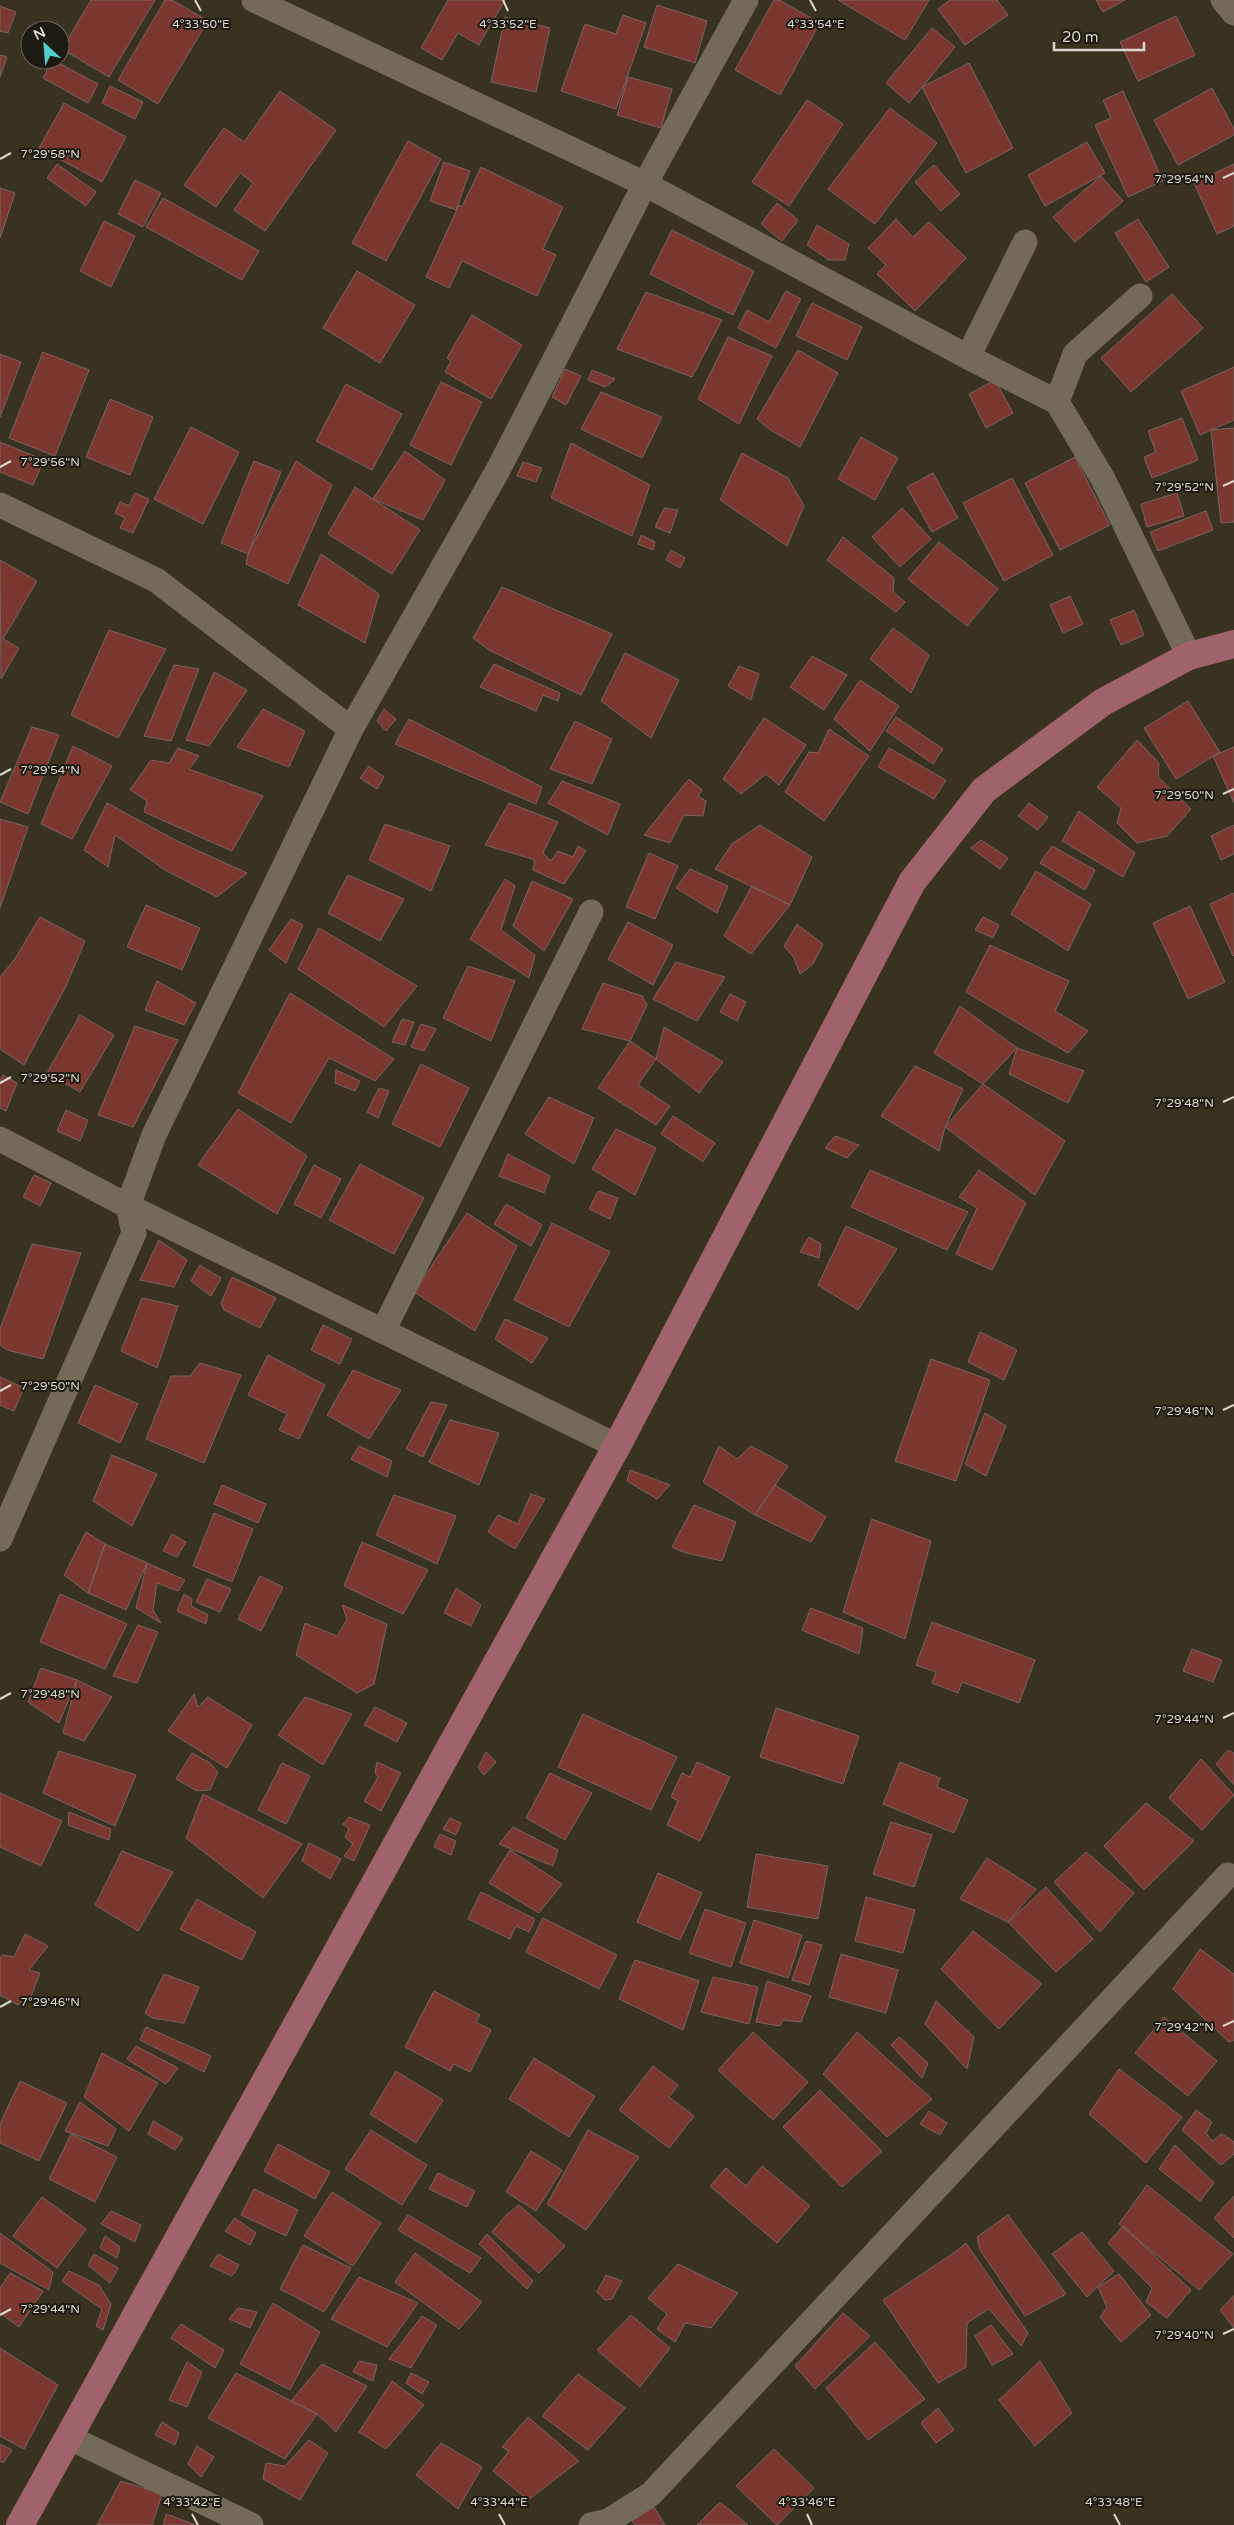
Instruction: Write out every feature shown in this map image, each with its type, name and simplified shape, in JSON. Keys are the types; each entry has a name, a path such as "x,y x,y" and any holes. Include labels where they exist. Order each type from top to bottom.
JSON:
{"main road":[{"path":"20,2525 617,1446 912,882 984,790 1103,702 1189,656 1234,644"}],"street":[{"path":"254,0 645,184 968,357 1057,402 1103,479 1189,656"},
{"path":"0,1539 134,1233 128,1206 154,1135 351,729 498,470 645,184 746,0"},
{"path":"1223,0 1234,13"},
{"path":"968,357 1025,242"},
{"path":"1057,402 1075,354 1140,296"},
{"path":"0,505 156,580 351,729"},
{"path":"382,1331 592,912"},
{"path":"0,1139 128,1206 617,1446"},
{"path":"591,2525 608,2521 651,2494 1228,1875"},
{"path":"68,2436 251,2525"}],"building":[{"path":"91,0 155,0 109,77 70,54 70,35"},
{"path":"165,0 172,0 208,21 158,104 118,80"},
{"path":"448,0 505,0 479,45 458,33 442,60 421,48"},
{"path":"774,0 779,0 820,23 780,95 735,70"},
{"path":"838,0 929,0 905,40"},
{"path":"950,0 997,0 1008,15 965,45 938,9"},
{"path":"1096,0 1125,0 1103,12"},
{"path":"657,5 707,21 695,63 644,47"},
{"path":"0,6 16,12 8,33 0,31"},
{"path":"623,15 646,23 616,109 561,91 585,24 616,34"},
{"path":"1176,16 1195,55 1138,81 1120,42"},
{"path":"505,17 550,28 536,92 491,82"},
{"path":"932,28 955,47 909,103 886,83"},
{"path":"0,55 7,57 0,77"},
{"path":"969,63 1013,148 966,173 922,87"},
{"path":"70,69 98,84 88,103 43,78 47,70"},
{"path":"628,77 672,89 661,128 617,115"},
{"path":"110,86 143,102 135,119 102,103"},
{"path":"1212,88 1234,129 1234,135 1178,165 1154,120"},
{"path":"280,91 336,130 265,231 234,210 253,183 240,173 216,207 184,185 224,128 244,142"},
{"path":"1123,91 1163,181 1128,197 1095,125 1111,118 1103,100"},
{"path":"807,100 843,124 789,206 752,182"},
{"path":"64,103 126,137 102,182 39,148"},
{"path":"890,108 937,143 875,224 828,189"},
{"path":"408,141 441,159 386,261 352,243"},
{"path":"1087,142 1105,173 1045,206 1028,175"},
{"path":"444,162 470,171 456,210 430,201"},
{"path":"57,164 96,192 86,206 47,178"},
{"path":"1234,164 1234,226 1217,234 1194,183"},
{"path":"934,165 960,194 941,211 915,182"},
{"path":"481,167 563,207 543,249 556,255 537,296 462,261 449,288 426,277 459,205 462,207"},
{"path":"1101,176 1123,201 1075,242 1053,217"},
{"path":"135,180 161,193 143,227 118,214"},
{"path":"0,188 15,193 0,238"},
{"path":"163,198 259,251 242,280 146,227"},
{"path":"777,203 798,220 782,241 761,224"},
{"path":"896,219 913,237 929,222 966,258 915,311 877,274 886,265 868,248"},
{"path":"1138,219 1169,267 1146,282 1115,233"},
{"path":"104,221 135,236 111,287 80,271"},
{"path":"817,225 849,244 845,260 829,260 807,245"},
{"path":"672,230 754,271 733,315 650,274"},
{"path":"357,271 415,305 380,363 323,328"},
{"path":"786,291 801,299 776,348 738,328 747,310 769,322"},
{"path":"646,292 722,320 692,377 617,349"},
{"path":"1172,294 1203,328 1131,392 1101,358"},
{"path":"812,303 862,327 847,360 796,336"},
{"path":"472,315 522,345 491,399 445,372 451,361 447,358"},
{"path":"728,337 772,356 739,424 698,399"},
{"path":"798,350 838,373 800,447 769,429 757,419"},
{"path":"43,352 89,370 55,456 9,438"},
{"path":"0,354 21,362 0,417"},
{"path":"1234,367 1234,420 1200,435 1181,391"},
{"path":"565,369 581,376 566,405 552,397"},
{"path":"592,370 615,379 605,387 588,380"},
{"path":"995,380 1013,413 986,428 969,394"},
{"path":"441,382 482,402 451,465 410,445"},
{"path":"346,384 402,414 372,470 316,441"},
{"path":"601,392 662,417 642,458 581,429"},
{"path":"110,399 153,417 130,475 86,457"},
{"path":"1182,418 1198,460 1152,478 1144,457 1156,452 1148,431"},
{"path":"191,427 239,452 203,524 154,499"},
{"path":"1234,428 1234,522 1221,523 1211,430"},
{"path":"861,437 898,458 875,500 838,479"},
{"path":"0,442 44,460 33,485 0,472"},
{"path":"571,443 650,485 632,536 551,498"},
{"path":"405,451 445,480 423,520 373,499"},
{"path":"742,453 788,478 804,506 787,546 720,500"},
{"path":"1075,457 1110,525 1060,550 1025,483"},
{"path":"254,461 281,472 248,554 221,543"},
{"path":"296,461 332,485 288,584 246,564 248,554"},
{"path":"523,462 542,468 536,482 517,476"},
{"path":"933,473 958,518 932,532 907,487"},
{"path":"1012,478 1053,555 1004,581 963,503"},
{"path":"355,487 420,530 392,574 328,534"},
{"path":"135,493 149,499 133,533 120,528 125,518 115,513 120,502 129,506"},
{"path":"1177,493 1184,516 1147,527 1141,504"},
{"path":"664,508 678,510 670,533 655,527"},
{"path":"902,508 931,539 900,567 872,537"},
{"path":"1206,511 1213,530 1158,551 1150,532"},
{"path":"641,535 655,542 653,550 638,544"},
{"path":"843,537 894,578 893,592 905,602 896,612 827,560"},
{"path":"939,542 998,589 967,626 908,579"},
{"path":"671,550 685,558 680,568 666,560"},
{"path":"321,554 379,594 365,643 298,605"},
{"path":"0,560 37,581 3,639 19,648 1,679"},
{"path":"502,587 612,634 581,695 489,650 473,638"},
{"path":"1070,596 1083,624 1063,633 1050,605"},
{"path":"1134,610 1144,635 1121,645 1110,620"},
{"path":"893,628 929,655 911,693 870,659"},
{"path":"109,630 166,649 118,738 71,715"},
{"path":"625,653 679,680 651,738 601,701"},
{"path":"812,656 847,675 824,710 790,687"},
{"path":"494,664 560,693 558,701 543,695 536,711 480,687"},
{"path":"174,665 199,669 171,741 144,736"},
{"path":"739,666 759,674 751,700 728,686"},
{"path":"214,672 247,690 209,746 186,740"},
{"path":"860,680 899,706 870,751 834,719"},
{"path":"1188,701 1220,752 1176,779 1144,728"},
{"path":"263,709 305,731 289,767 237,747"},
{"path":"384,709 396,719 386,731 377,721"},
{"path":"896,717 943,749 933,764 886,731"},
{"path":"764,718 806,745 779,785 766,774 741,794 723,779"},
{"path":"409,719 542,787 536,804 395,744"},
{"path":"575,721 612,739 592,784 550,769"},
{"path":"32,727 59,735 28,814 0,802"},
{"path":"829,729 869,756 824,821 785,792 809,752 818,753"},
{"path":"1137,740 1159,763 1158,777 1191,809 1167,836 1137,843 1117,823 1121,808 1097,787"},
{"path":"73,746 112,766 72,839 41,824"},
{"path":"1234,747 1234,803 1213,756"},
{"path":"178,748 199,756 189,769 263,796 232,851 144,812 147,801 130,790 151,760 169,763"},
{"path":"889,748 946,780 934,799 878,767"},
{"path":"369,766 384,777 377,789 360,778"},
{"path":"689,779 702,790 698,796 706,801 703,816 684,815 670,843 644,835"},
{"path":"562,781 620,804 608,835 548,803"},
{"path":"107,803 177,841 247,873 217,897 165,870 115,835 108,867 84,850"},
{"path":"509,803 558,822 543,853 551,861 558,851 573,857 578,846 586,851 564,884 533,870 535,860 485,845"},
{"path":"1029,803 1048,817 1038,830 1018,816"},
{"path":"1079,811 1135,853 1123,877 1062,841"},
{"path":"0,819 28,827 0,908"},
{"path":"385,824 450,846 431,891 369,860"},
{"path":"760,825 812,857 790,905 715,869 732,844"},
{"path":"1234,825 1234,854 1221,860 1211,836"},
{"path":"981,840 1008,858 1000,869 971,848"},
{"path":"1052,846 1095,870 1085,890 1040,863"},
{"path":"649,853 678,866 655,919 626,907"},
{"path":"690,869 728,886 717,913 676,888"},
{"path":"1036,871 1091,904 1068,951 1011,914"},
{"path":"348,875 404,899 380,941 328,913"},
{"path":"505,879 515,886 501,930 535,955 529,978 470,939"},
{"path":"532,881 573,899 544,951 513,926"},
{"path":"752,886 790,905 751,954 724,936"},
{"path":"1234,893 1234,955 1233,956 1210,904"},
{"path":"146,905 200,928 182,970 127,947"},
{"path":"1190,906 1225,982 1188,999 1153,923"},
{"path":"40,917 85,941 66,986 24,1065 0,1049 0,977 14,960"},
{"path":"983,917 999,925 993,938 975,930"},
{"path":"291,919 303,925 286,963 269,950"},
{"path":"628,922 673,945 653,985 608,959"},
{"path":"797,924 823,944 813,964 800,974 794,958 784,946"},
{"path":"319,928 417,986 384,1027 298,969"},
{"path":"990,945 1069,981 1055,1011 1088,1031 1068,1053 966,992"},
{"path":"676,962 725,977 697,1021 653,999"},
{"path":"468,966 515,981 491,1041 443,1018"},
{"path":"157,981 196,1003 184,1025 145,1010"},
{"path":"603,983 642,996 647,1005 630,1041 582,1029"},
{"path":"290,993 394,1059 375,1081 329,1058 291,1123 238,1093"},
{"path":"730,994 746,1002 737,1021 720,1012"},
{"path":"960,1006 1017,1048 983,1084 934,1053"},
{"path":"80,1015 114,1035 80,1092 47,1073"},
{"path":"402,1019 414,1022 405,1045 392,1042"},
{"path":"421,1024 436,1029 424,1051 411,1047"},
{"path":"135,1026 178,1040 133,1127 98,1115"},
{"path":"664,1027 723,1062 699,1093 656,1059"},
{"path":"630,1041 656,1059 638,1085 670,1106 656,1125 598,1088"},
{"path":"1017,1048 1084,1071 1068,1103 1009,1074"},
{"path":"421,1064 469,1088 440,1147 392,1124"},
{"path":"915,1066 963,1089 945,1127 939,1151 881,1116"},
{"path":"336,1070 360,1081 355,1091 335,1083"},
{"path":"3,1075 17,1083 6,1111 0,1108 0,1080"},
{"path":"983,1084 1065,1141 1035,1195 945,1127"},
{"path":"379,1088 389,1091 378,1118 367,1112"},
{"path":"549,1097 594,1118 574,1164 525,1134"},
{"path":"238,1109 307,1156 277,1214 198,1165"},
{"path":"66,1110 88,1120 80,1141 57,1131"},
{"path":"673,1116 715,1143 703,1162 661,1134"},
{"path":"616,1129 656,1148 635,1195 592,1169"},
{"path":"835,1136 859,1145 847,1158 825,1148"},
{"path":"508,1154 550,1176 544,1193 499,1176"},
{"path":"360,1164 424,1198 394,1254 329,1220"},
{"path":"314,1165 341,1179 321,1218 294,1204"},
{"path":"870,1170 968,1212 947,1250 851,1207"},
{"path":"979,1170 1026,1203 992,1270 956,1254 977,1208 959,1197"},
{"path":"34,1175 51,1183 40,1206 23,1197"},
{"path":"598,1191 618,1198 610,1219 589,1209"},
{"path":"506,1204 542,1225 531,1246 494,1224"},
{"path":"467,1213 517,1246 475,1331 414,1292"},
{"path":"552,1223 610,1252 569,1327 514,1300"},
{"path":"846,1226 897,1249 858,1310 818,1285"},
{"path":"809,1237 821,1244 819,1258 800,1252"},
{"path":"159,1240 187,1260 174,1287 140,1280"},
{"path":"32,1244 81,1253 43,1359 7,1350 0,1345 0,1329"},
{"path":"200,1265 221,1278 211,1296 191,1281"},
{"path":"232,1277 276,1298 260,1328 224,1310 221,1303"},
{"path":"142,1298 178,1306 157,1368 121,1351"},
{"path":"505,1319 548,1338 532,1363 495,1339"},
{"path":"323,1325 352,1339 340,1364 311,1350"},
{"path":"980,1332 1017,1350 1004,1380 968,1362"},
{"path":"268,1355 325,1385 299,1439 279,1430 287,1414 248,1395"},
{"path":"931,1359 990,1380 956,1481 895,1461"},
{"path":"200,1363 241,1375 204,1463 146,1439 171,1376 190,1376"},
{"path":"353,1370 401,1390 369,1439 327,1415"},
{"path":"0,1377 24,1388 14,1411 0,1405"},
{"path":"95,1385 138,1404 120,1443 78,1423"},
{"path":"431,1402 447,1405 423,1457 406,1449"},
{"path":"985,1413 1006,1426 986,1476 965,1464"},
{"path":"450,1420 499,1433 479,1485 429,1462"},
{"path":"359,1446 392,1461 387,1477 351,1459"},
{"path":"719,1446 737,1459 751,1446 788,1466 755,1515 703,1482"},
{"path":"112,1455 157,1474 132,1526 93,1501"},
{"path":"630,1470 670,1485 657,1499 627,1481"},
{"path":"222,1485 266,1504 258,1523 214,1504"},
{"path":"775,1485 826,1517 811,1542 755,1515"},
{"path":"531,1494 545,1499 515,1549 488,1532 498,1515 518,1524"},
{"path":"394,1495 456,1516 437,1564 376,1535"},
{"path":"694,1505 736,1522 722,1561 686,1553 672,1547"},
{"path":"214,1513 253,1529 232,1582 193,1566"},
{"path":"872,1519 931,1541 905,1639 843,1612"},
{"path":"86,1532 105,1544 88,1593 64,1575"},
{"path":"172,1534 186,1542 177,1557 163,1551"},
{"path":"362,1542 428,1570 403,1614 344,1586"},
{"path":"105,1544 147,1563 126,1610 88,1593"},
{"path":"147,1563 185,1580 178,1591 157,1583 153,1610 161,1623 136,1608"},
{"path":"260,1576 283,1587 261,1631 238,1619"},
{"path":"207,1579 231,1589 220,1612 196,1602"},
{"path":"456,1588 481,1605 471,1626 444,1613"},
{"path":"60,1594 127,1624 105,1669 40,1642"},
{"path":"184,1594 192,1599 191,1606 208,1615 206,1624 177,1611"},
{"path":"342,1605 387,1624 374,1684 357,1693 296,1655 305,1623 337,1636 347,1619"},
{"path":"811,1608 863,1628 859,1654 802,1630"},
{"path":"932,1622 1035,1660 1019,1703 962,1682 958,1693 932,1683 936,1672 916,1665"},
{"path":"138,1625 158,1632 137,1683 113,1676"},
{"path":"1192,1649 1222,1660 1213,1682 1183,1671"},
{"path":"41,1668 77,1680 59,1723 28,1702"},
{"path":"77,1680 112,1697 84,1741 63,1733"},
{"path":"194,1694 198,1707 208,1697 252,1725 227,1768 168,1731"},
{"path":"305,1697 352,1714 323,1765 278,1735"},
{"path":"375,1707 407,1723 397,1742 364,1725"},
{"path":"776,1708 859,1736 843,1784 760,1757"},
{"path":"583,1714 677,1757 651,1810 558,1767"},
{"path":"1228,1750 1234,1753 1234,1785 1216,1764"},
{"path":"59,1751 136,1775 115,1826 43,1793"},
{"path":"486,1752 496,1762 484,1775 478,1768"},
{"path":"192,1753 210,1763 218,1772 210,1790 197,1791 176,1779"},
{"path":"1201,1759 1234,1795 1202,1830 1169,1798"},
{"path":"377,1762 401,1773 381,1811 364,1801 378,1777 375,1773"},
{"path":"697,1762 730,1777 700,1841 667,1825 678,1801 671,1797 682,1773 690,1777"},
{"path":"900,1762 940,1778 937,1787 968,1800 954,1833 883,1804"},
{"path":"282,1763 310,1776 286,1824 258,1810"},
{"path":"550,1773 592,1793 565,1840 526,1818"},
{"path":"0,1793 62,1821 41,1866 0,1847"},
{"path":"203,1794 302,1844 263,1898 186,1838"},
{"path":"1146,1803 1194,1841 1144,1890 1104,1846"},
{"path":"69,1812 111,1829 109,1840 68,1825"},
{"path":"349,1817 370,1825 354,1861 344,1856 353,1844 345,1837 349,1829 343,1824"},
{"path":"450,1818 461,1823 456,1835 443,1829"},
{"path":"891,1822 932,1835 914,1887 873,1874"},
{"path":"513,1827 558,1850 553,1866 499,1844"},
{"path":"440,1834 456,1841 451,1855 434,1847"},
{"path":"309,1843 341,1859 330,1879 302,1861"},
{"path":"510,1850 562,1884 539,1913 489,1883"},
{"path":"122,1851 173,1872 138,1931 95,1905"},
{"path":"1086,1852 1134,1893 1100,1932 1054,1882"},
{"path":"756,1854 828,1866 818,1919 747,1907"},
{"path":"987,1858 1036,1889 1008,1922 960,1899"},
{"path":"658,1873 702,1893 680,1940 637,1922"},
{"path":"1046,1887 1093,1939 1056,1972 1008,1922"},
{"path":"481,1892 535,1919 529,1932 516,1926 510,1939 468,1919"},
{"path":"866,1897 915,1910 903,1953 855,1941"},
{"path":"197,1899 256,1932 242,1960 180,1929"},
{"path":"705,1909 746,1923 731,1967 689,1953"},
{"path":"543,1918 617,1955 599,1989 526,1952"},
{"path":"754,1920 802,1935 788,1978 740,1963"},
{"path":"973,1931 1042,1984 999,2029 941,1969"},
{"path":"25,1934 48,1946 29,1970 40,1973 30,1999 22,2001 18,2005 0,1995 0,1958 2,1955 14,1957"},
{"path":"806,1941 822,1945 809,1985 792,1980"},
{"path":"1200,1949 1234,1974 1234,2040 1229,2042 1173,1989"},
{"path":"841,1954 898,1970 886,2013 829,1997"},
{"path":"635,1960 699,1981 683,2030 619,1999"},
{"path":"164,1974 199,1987 184,2023 152,2018 145,2013"},
{"path":"713,1977 758,1987 749,2024 701,2012"},
{"path":"767,1981 811,1996 801,2022 783,2020 780,2026 756,2022"},
{"path":"434,1991 480,2015 476,2022 491,2030 470,2072 454,2064 450,2071 405,2047"},
{"path":"936,2001 974,2037 967,2069 925,2024"},
{"path":"1164,2017 1217,2061 1188,2096 1135,2053"},
{"path":"146,2027 211,2056 204,2072 140,2040"},
{"path":"753,2032 808,2082 773,2120 718,2070"},
{"path":"857,2032 932,2099 887,2137 823,2074"},
{"path":"899,2037 928,2063 922,2078 891,2045"},
{"path":"136,2046 178,2068 166,2084 127,2059"},
{"path":"102,2053 158,2083 129,2131 84,2097"},
{"path":"534,2058 595,2096 569,2137 509,2099"},
{"path":"653,2066 678,2085 669,2097 694,2116 669,2148 619,2110"},
{"path":"1119,2069 1182,2117 1146,2163 1089,2114"},
{"path":"396,2071 443,2100 416,2143 370,2114"},
{"path":"20,2081 67,2103 39,2161 0,2143 0,2124"},
{"path":"820,2090 882,2151 842,2187 783,2127"},
{"path":"80,2102 116,2129 108,2146 65,2131"},
{"path":"1196,2110 1212,2122 1206,2133 1212,2141 1222,2134 1234,2142 1234,2154 1221,2165 1182,2130"},
{"path":"929,2111 947,2123 940,2135 920,2124"},
{"path":"153,2121 183,2138 175,2150 148,2134"},
{"path":"371,2130 427,2165 402,2205 345,2169"},
{"path":"588,2130 639,2157 586,2230 547,2204"},
{"path":"71,2134 117,2157 95,2202 49,2179"},
{"path":"278,2144 330,2172 315,2199 264,2171"},
{"path":"1175,2145 1214,2183 1200,2201 1159,2169"},
{"path":"531,2151 562,2170 536,2211 506,2192"},
{"path":"762,2166 810,2206 777,2243 710,2186 726,2168 746,2186"},
{"path":"438,2173 475,2191 467,2207 429,2189"},
{"path":"1147,2185 1233,2254 1199,2290 1119,2224"},
{"path":"254,2189 298,2210 286,2236 241,2215"},
{"path":"332,2192 381,2223 353,2266 304,2236"},
{"path":"1234,2196 1234,2238 1214,2218"},
{"path":"42,2197 86,2229 57,2268 13,2236"},
{"path":"519,2205 565,2246 539,2273 492,2232 507,2214"},
{"path":"111,2211 141,2225 135,2242 101,2224"},
{"path":"408,2215 481,2258 470,2273 398,2230"},
{"path":"1008,2215 1066,2294 1025,2316 980,2250 977,2237"},
{"path":"235,2218 256,2233 250,2245 225,2231"},
{"path":"1123,2226 1191,2290 1167,2318 1146,2302 1152,2288 1108,2243"},
{"path":"1082,2232 1114,2271 1087,2297 1052,2254"},
{"path":"0,2233 53,2272 49,2290 0,2263"},
{"path":"487,2234 533,2281 527,2289 479,2244"},
{"path":"105,2236 120,2247 117,2258 100,2248"},
{"path":"966,2243 1028,2333 1021,2346 989,2309 967,2323 966,2367 938,2383 883,2300"},
{"path":"303,2245 351,2268 324,2312 280,2289"},
{"path":"415,2253 482,2302 459,2329 395,2282"},
{"path":"94,2254 118,2268 110,2283 88,2265"},
{"path":"218,2254 239,2265 232,2276 210,2266"},
{"path":"678,2264 738,2293 711,2328 685,2323 675,2342 657,2329 667,2314 648,2298"},
{"path":"69,2271 99,2285 111,2304 103,2330 96,2326 102,2309 62,2281"},
{"path":"10,2273 43,2291 19,2327 0,2313 0,2288"},
{"path":"1119,2274 1151,2315 1121,2342 1100,2317 1107,2307 1098,2287"},
{"path":"606,2275 622,2281 612,2299 605,2300 597,2292"},
{"path":"359,2277 418,2303 387,2347 331,2319"},
{"path":"1234,2295 1234,2328 1220,2310"},
{"path":"273,2303 320,2332 290,2390 240,2364"},
{"path":"238,2308 257,2312 250,2328 229,2319"},
{"path":"843,2313 870,2336 815,2389 795,2366"},
{"path":"631,2315 670,2348 640,2387 597,2350"},
{"path":"422,2316 437,2325 411,2368 389,2359"},
{"path":"181,2324 224,2350 215,2368 171,2338"},
{"path":"991,2325 1013,2354 992,2365 975,2336"},
{"path":"875,2342 925,2399 868,2440 826,2388"},
{"path":"0,2348 58,2385 24,2449 0,2436"},
{"path":"359,2361 377,2365 373,2381 353,2372"},
{"path":"1040,2361 1072,2413 1035,2446 999,2400"},
{"path":"187,2362 202,2372 187,2407 169,2400"},
{"path":"322,2364 367,2386 336,2432 317,2414 291,2401"},
{"path":"236,2373 317,2414 285,2459 208,2418"},
{"path":"411,2373 429,2382 422,2394 406,2383"},
{"path":"578,2374 625,2408 588,2450 542,2416"},
{"path":"392,2381 424,2405 386,2449 359,2432"},
{"path":"938,2408 954,2430 936,2443 921,2423"},
{"path":"528,2417 579,2461 528,2500 493,2471 509,2451 502,2447"},
{"path":"162,2422 179,2433 175,2445 155,2435"},
{"path":"309,2440 328,2453 300,2500 263,2479 266,2463 285,2466"},
{"path":"441,2443 482,2467 458,2509 416,2475"},
{"path":"0,2444 12,2450 3,2463 0,2461"},
{"path":"197,2446 214,2457 201,2477 188,2464"},
{"path":"774,2449 814,2488 777,2525 736,2486"},
{"path":"121,2481 162,2494 152,2525 97,2525"},
{"path":"720,2502 748,2525 697,2525"},
{"path":"654,2507 665,2525 635,2525 632,2521"},
{"path":"166,2514 196,2525 163,2525"}]}
